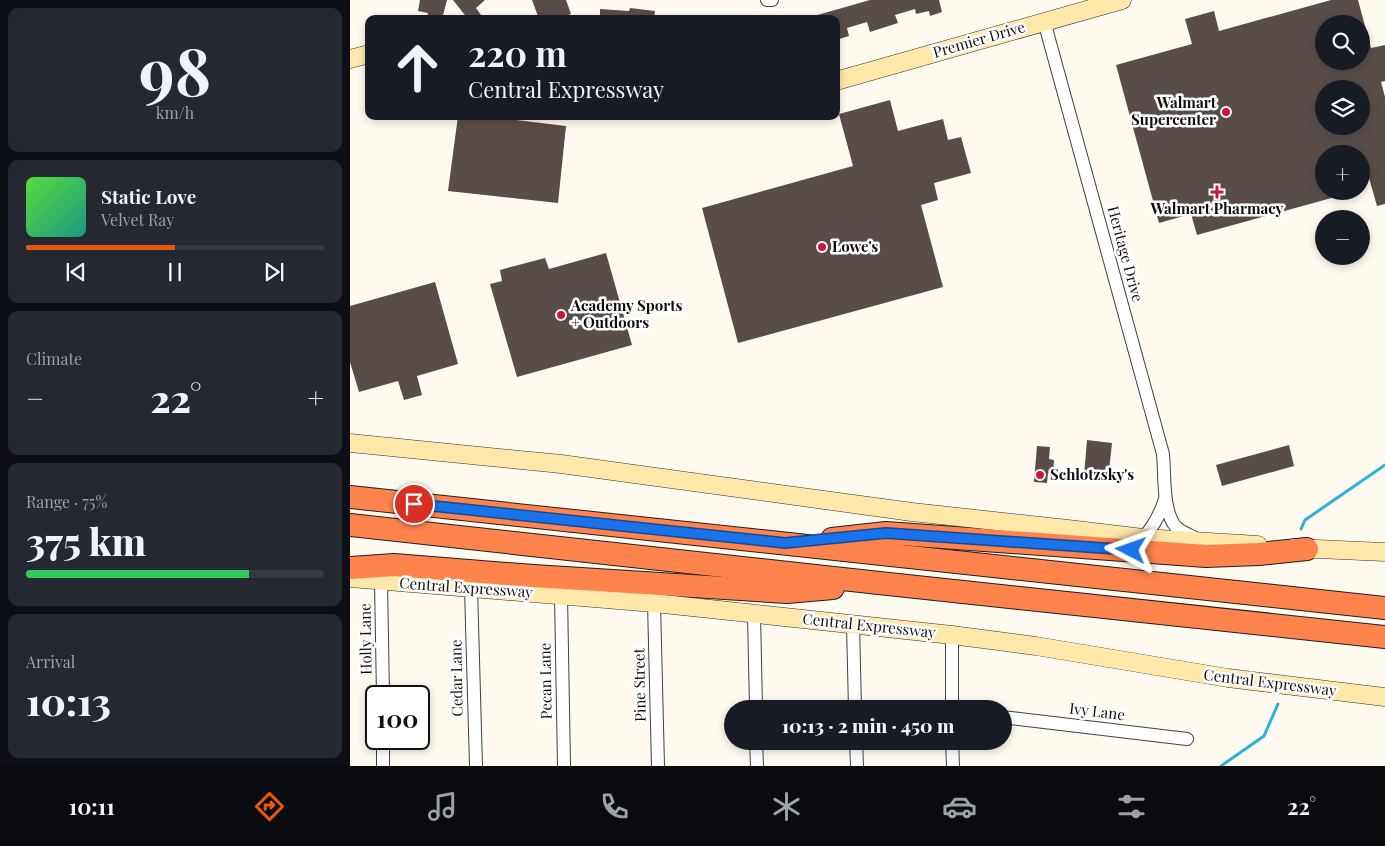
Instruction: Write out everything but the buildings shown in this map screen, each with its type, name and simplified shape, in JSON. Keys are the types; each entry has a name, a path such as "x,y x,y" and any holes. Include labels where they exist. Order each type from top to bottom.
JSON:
{"highway":[{"path":"350,497 1385,608"},
{"path":"350,525 879,584 1385,636"},
{"path":"785,543 886,533 1206,556 1259,554 1307,549"},
{"path":"350,568 394,565 532,576 787,592 879,584"}],"main road":[{"name":"Premier Drive","path":"840,81 1122,0"},
{"path":"350,59 365,55"},
{"path":"350,443 561,464 912,512 1143,538 1307,549 1385,552"},
{"name":"Central Expressway","path":"350,578 654,603 952,635 1036,646 1228,678 1385,697"}],"street":[{"path":"767,0 772,0"},
{"name":"Heritage Drive","path":"1044,21 1163,454 1169,511 1177,528 1202,541"},
{"name":"Heritage Drive","path":"1143,538 1159,517 1166,496"},
{"name":"Holly Lane","path":"381,581 383,685"},
{"name":"Cedar Lane","path":"471,588 476,766"},
{"name":"Pecan Lane","path":"561,595 564,766"},
{"name":"Pine Street","path":"654,603 658,766"},
{"path":"754,614 756,700"},
{"path":"853,625 855,700"},
{"path":"952,635 952,700"},
{"name":"Ivy Lane","path":"1012,717 1187,739"},
{"path":"383,750 384,766"},
{"path":"756,750 757,766"},
{"path":"856,750 857,766"},
{"path":"952,750 953,766"}],"waterway":[{"path":"1301,529 1305,520 1385,465"},
{"path":"1221,766 1264,736 1278,704"}],"place":[{"name":"Walmart Supercenter","path":"1226,112"},
{"name":"Walmart Pharmacy","path":"1217,192"},
{"name":"Lowe's","path":"822,247"},
{"name":"Academy Sports + Outdoors","path":"561,315"},
{"name":"Schlotzsky's","path":"1040,475"}],"route":[{"path":"414,504 785,543 886,533 1131,550"}]}
